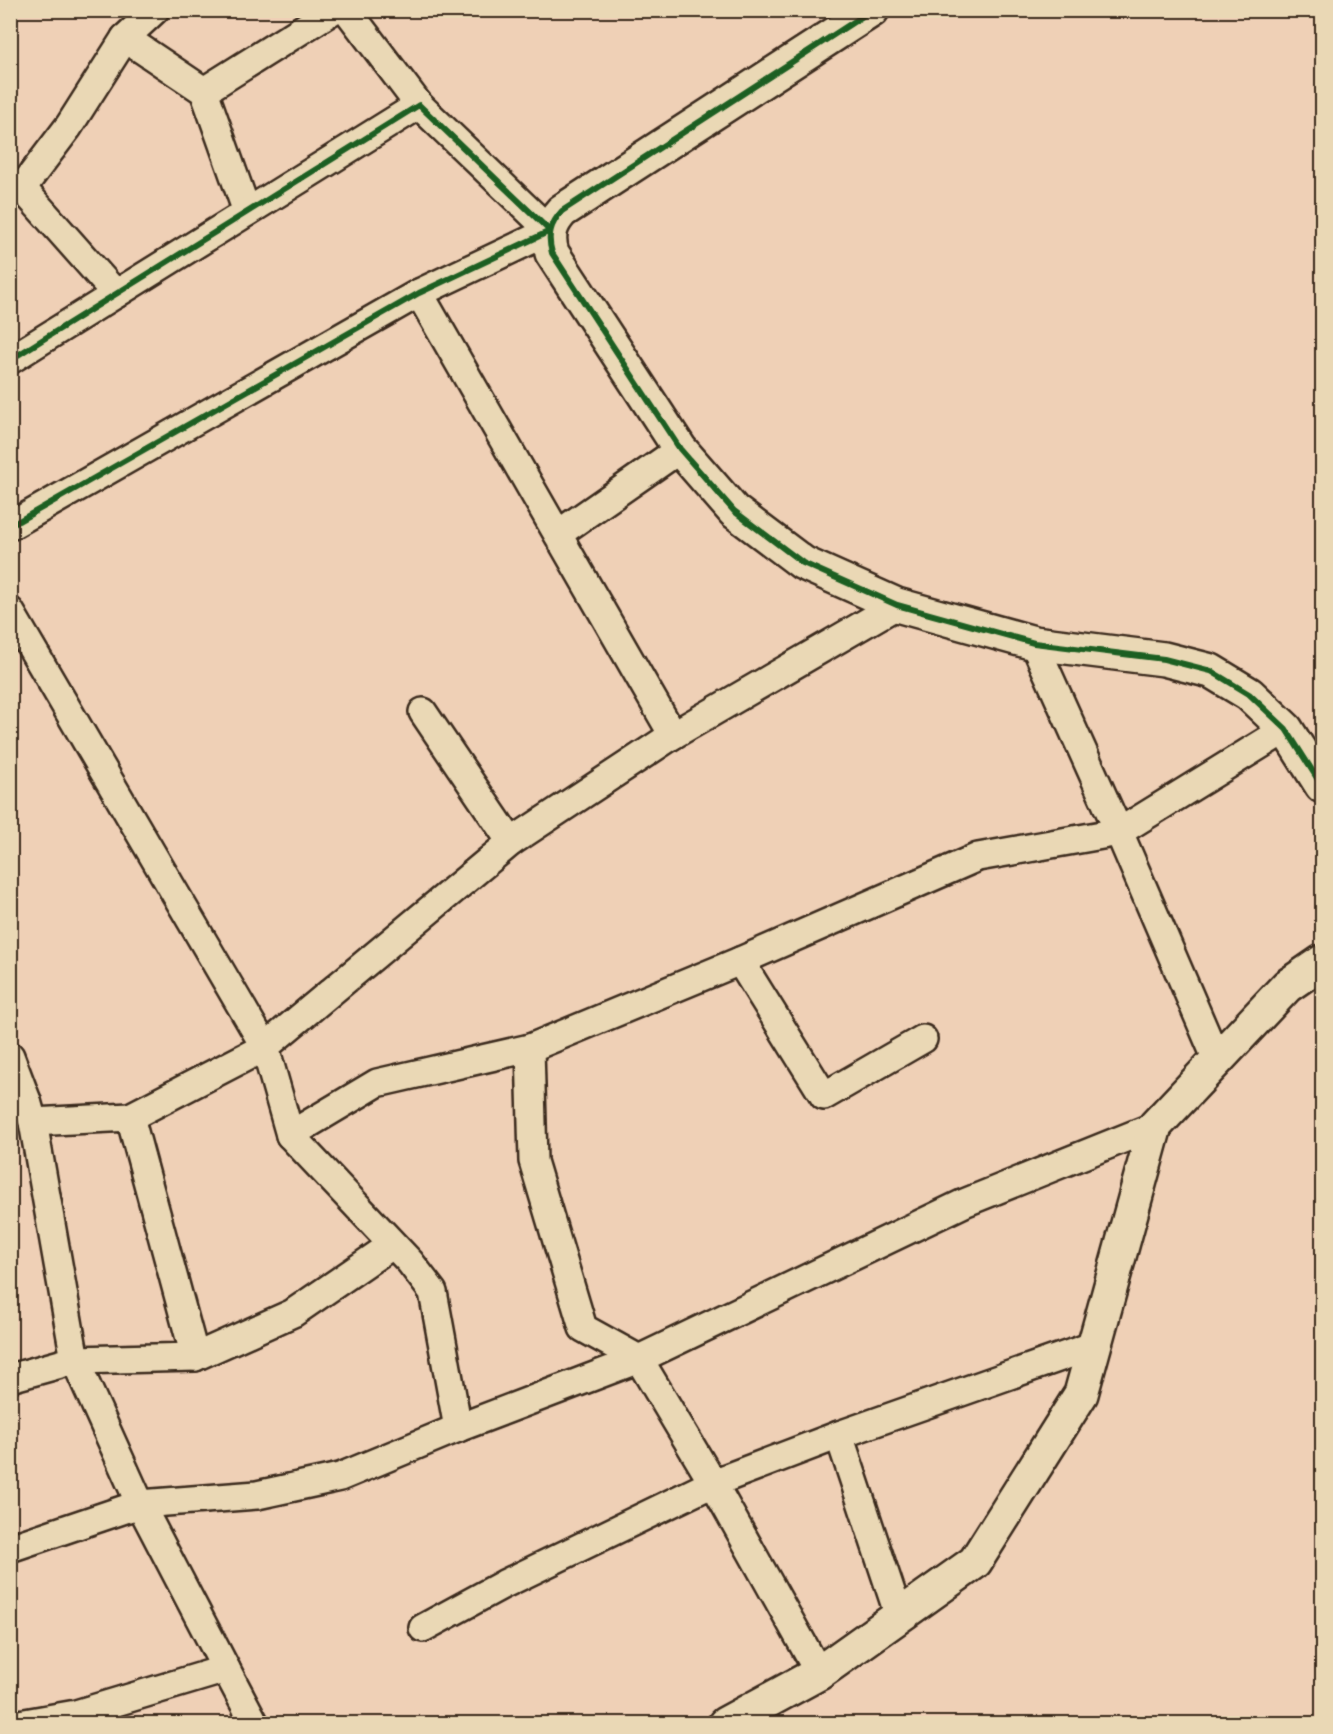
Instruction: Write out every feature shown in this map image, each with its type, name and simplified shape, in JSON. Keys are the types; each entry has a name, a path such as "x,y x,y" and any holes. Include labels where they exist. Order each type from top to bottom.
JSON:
{"street":[{"path":"116,294 16,191 69,126 125,38 155,10"},
{"path":"204,91 333,10"},
{"path":"347,10 419,105 550,231"},
{"path":"872,10 562,211 554,219 550,231 549,241 552,253 680,449 734,511 802,563 897,605 1034,643 1164,658 1211,671 1249,694 1286,729 1323,786"},
{"path":"125,38 204,91 247,212"},
{"path":"11,358 419,105"},
{"path":"10,526 420,293 550,231"},
{"path":"420,293 673,735"},
{"path":"558,534 680,449"},
{"path":"24,1110 130,1117 265,1047 511,842 673,735 897,605"},
{"path":"10,611 265,1047 290,1135 410,1262 433,1292 458,1428"},
{"path":"1034,643 1119,832 1216,1060"},
{"path":"423,712 511,842"},
{"path":"290,1135 377,1083 530,1048 740,961 978,857 1119,832 1286,729"},
{"path":"740,961 824,1096 923,1039"},
{"path":"10,1548 140,1504 257,1495 340,1477 458,1428 639,1359 964,1203 1155,1126 1287,986 1323,962"},
{"path":"530,1048 533,1161 583,1328 639,1359 819,1673"},
{"path":"10,1056 24,1110 75,1360 140,1504 255,1724"},
{"path":"130,1117 195,1357"},
{"path":"725,1724 819,1673 975,1562 1081,1394 1155,1126"},
{"path":"10,1378 75,1360 195,1357 293,1312 392,1245"},
{"path":"423,1628 504,1584 712,1483 1095,1345"},
{"path":"840,1435 899,1616"},
{"path":"19,1724 76,1714 226,1669"}],"cycle path":[{"path":"872,10 562,211 551,230 552,253 680,449 734,511 803,563 897,605 1034,643 1164,659 1211,671 1249,694 1286,729 1322,786"},
{"path":"10,360 419,105 550,231 419,293 10,526"}]}
